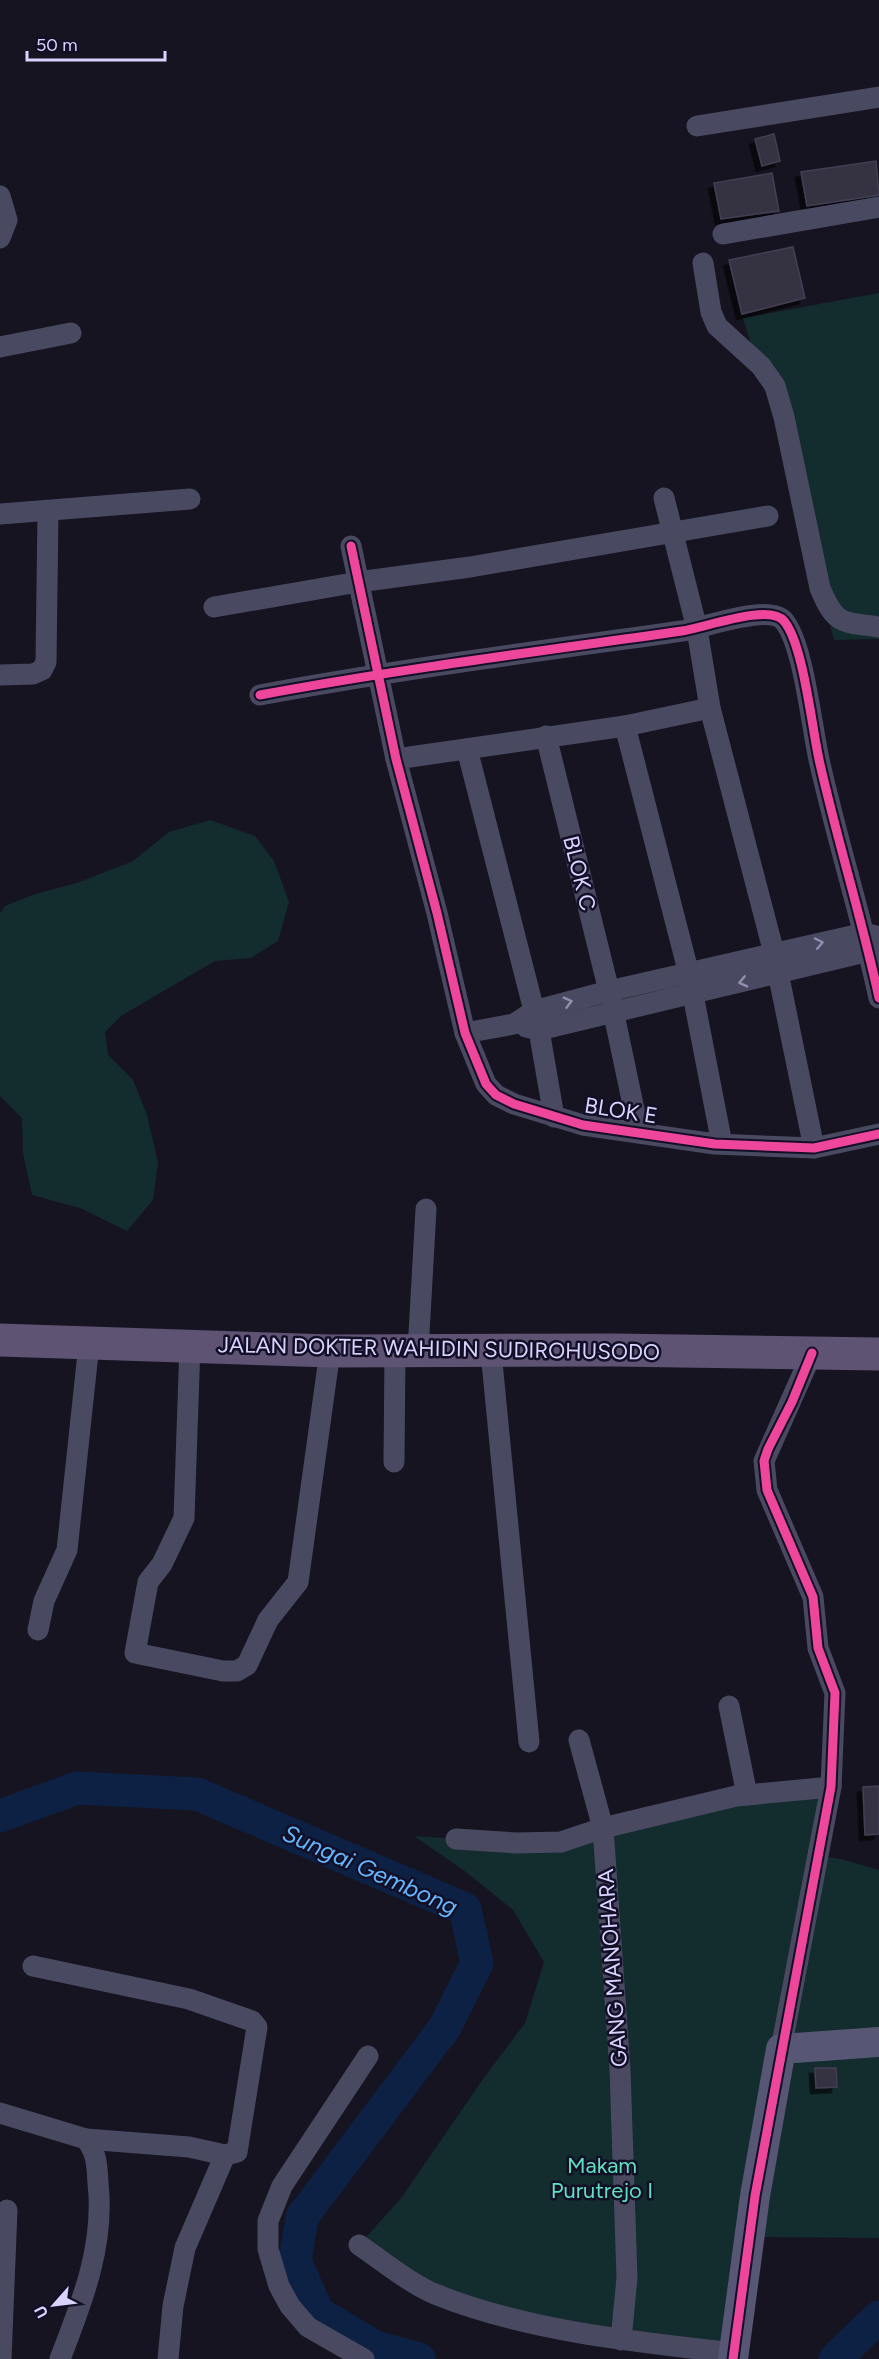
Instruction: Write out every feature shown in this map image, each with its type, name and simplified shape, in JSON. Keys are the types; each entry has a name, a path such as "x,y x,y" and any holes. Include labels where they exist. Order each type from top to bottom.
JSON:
{"main road":[{"name":"JALAN DOKTER WAHIDIN SUDIROHUSODO","path":"0,1340 330,1351 614,1350 879,1354"}],"street":[{"path":"697,126 879,97"},
{"path":"0,196 7,220 0,238"},
{"path":"723,234 879,207"},
{"path":"703,263 711,312 717,326 761,366 776,386 820,588 830,610 844,622 879,627"},
{"path":"0,347 70,333"},
{"path":"664,498 697,629 710,708 774,953 776,974 814,1148"},
{"path":"0,514 190,499"},
{"path":"0,675 33,674 42,670 46,662 48,512"},
{"path":"214,607 358,582 470,567 768,516"},
{"name":"BLOK E","path":"351,546 396,759 437,913 465,1033 486,1084 496,1095 513,1104 583,1125 722,1144 814,1148 879,1134"},
{"path":"260,695 379,673 697,629 753,615 775,614 783,620 791,632 820,765 873,941 879,998"},
{"path":"396,759 625,726 710,708"},
{"path":"625,726 691,983 722,1144"},
{"name":"BLOK C","path":"546,736 611,1001 639,1133"},
{"path":"468,749 537,1021 554,1117"},
{"path":"691,983 774,953 873,941"},
{"path":"465,1033 537,1021 691,983 776,974 873,941"},
{"path":"394,1462 406,1351 426,1209"},
{"path":"38,1630 44,1601 67,1550 89,1344"},
{"path":"190,1345 184,1518 162,1564 147,1582 135,1653 223,1671 237,1671 247,1665 268,1620 298,1582 330,1351"},
{"path":"491,1352 529,1742"},
{"path":"359,2245 433,2293 486,2312 621,2340 733,2356 755,2196 831,1787 835,1693 818,1648 813,1597 767,1490 764,1475 764,1461 768,1449 792,1402 812,1353"},
{"path":"729,1706 747,1795"},
{"name":"GANG MANOHARA","path":"579,1740 603,1828 620,2070 627,2278 621,2340"},
{"path":"456,1839 516,1843 561,1842 603,1828 747,1795 831,1787"},
{"path":"0,2113 86,2139 189,2147 225,2155 237,2152 240,2146 258,2031 256,2024 189,2000 33,1966"},
{"path":"781,2049 879,2042"},
{"path":"364,2359 308,2327 290,2306 279,2286 268,2249 268,2221 282,2186 368,2056"},
{"path":"60,2359 84,2299 96,2250 99,2190 95,2155 86,2139"},
{"path":"168,2359 173,2306 185,2247 225,2155"},
{"path":"1,2359 7,2210"}],"green space":[{"path":"879,293 879,639 834,640 786,460 743,318"},
{"path":"210,820 255,836 274,861 289,902 278,941 251,958 215,961 121,1016 105,1032 108,1055 133,1080 147,1115 158,1162 153,1200 127,1231 80,1208 32,1195 23,1153 22,1118 0,1096 0,913 5,906 35,894 77,883 133,861 169,832"},
{"name":"Makam Purutrejo I","path":"831,1787 818,1856 841,1859 879,1870 879,2238 750,2237 734,2353 486,2312 359,2245 402,2197 483,2079 525,2023 544,1962 513,1910 466,1872 414,1836 516,1843"}],"building":[{"path":"774,134 780,161 762,166 755,139"},
{"path":"876,161 879,195 807,206 801,172"},
{"path":"772,173 779,211 721,219 714,183"},
{"path":"793,247 805,298 742,314 729,260"},
{"path":"879,1786 879,1834 865,1835 863,1787"},
{"path":"815,2068 836,2068 837,2087 816,2088"}],"waterway":[{"name":"Sungai Gembong","path":"0,1816 77,1788 197,1794 465,1909 477,1963 445,2027 302,2217 295,2261 318,2313 375,2347 419,2359"},
{"name":"Sungai Gembong","path":"835,2359 879,2317"}],"cycle path":[{"path":"351,546 396,759 437,913 465,1033 486,1084 496,1095 514,1104 583,1125 715,1144 814,1148 879,1134"},
{"path":"260,695 418,669 682,631 751,615 776,616 784,621 797,649 820,764 879,998"},
{"path":"733,2359 755,2196 831,1787 835,1693 818,1648 813,1597 767,1490 764,1461 812,1353"}]}
